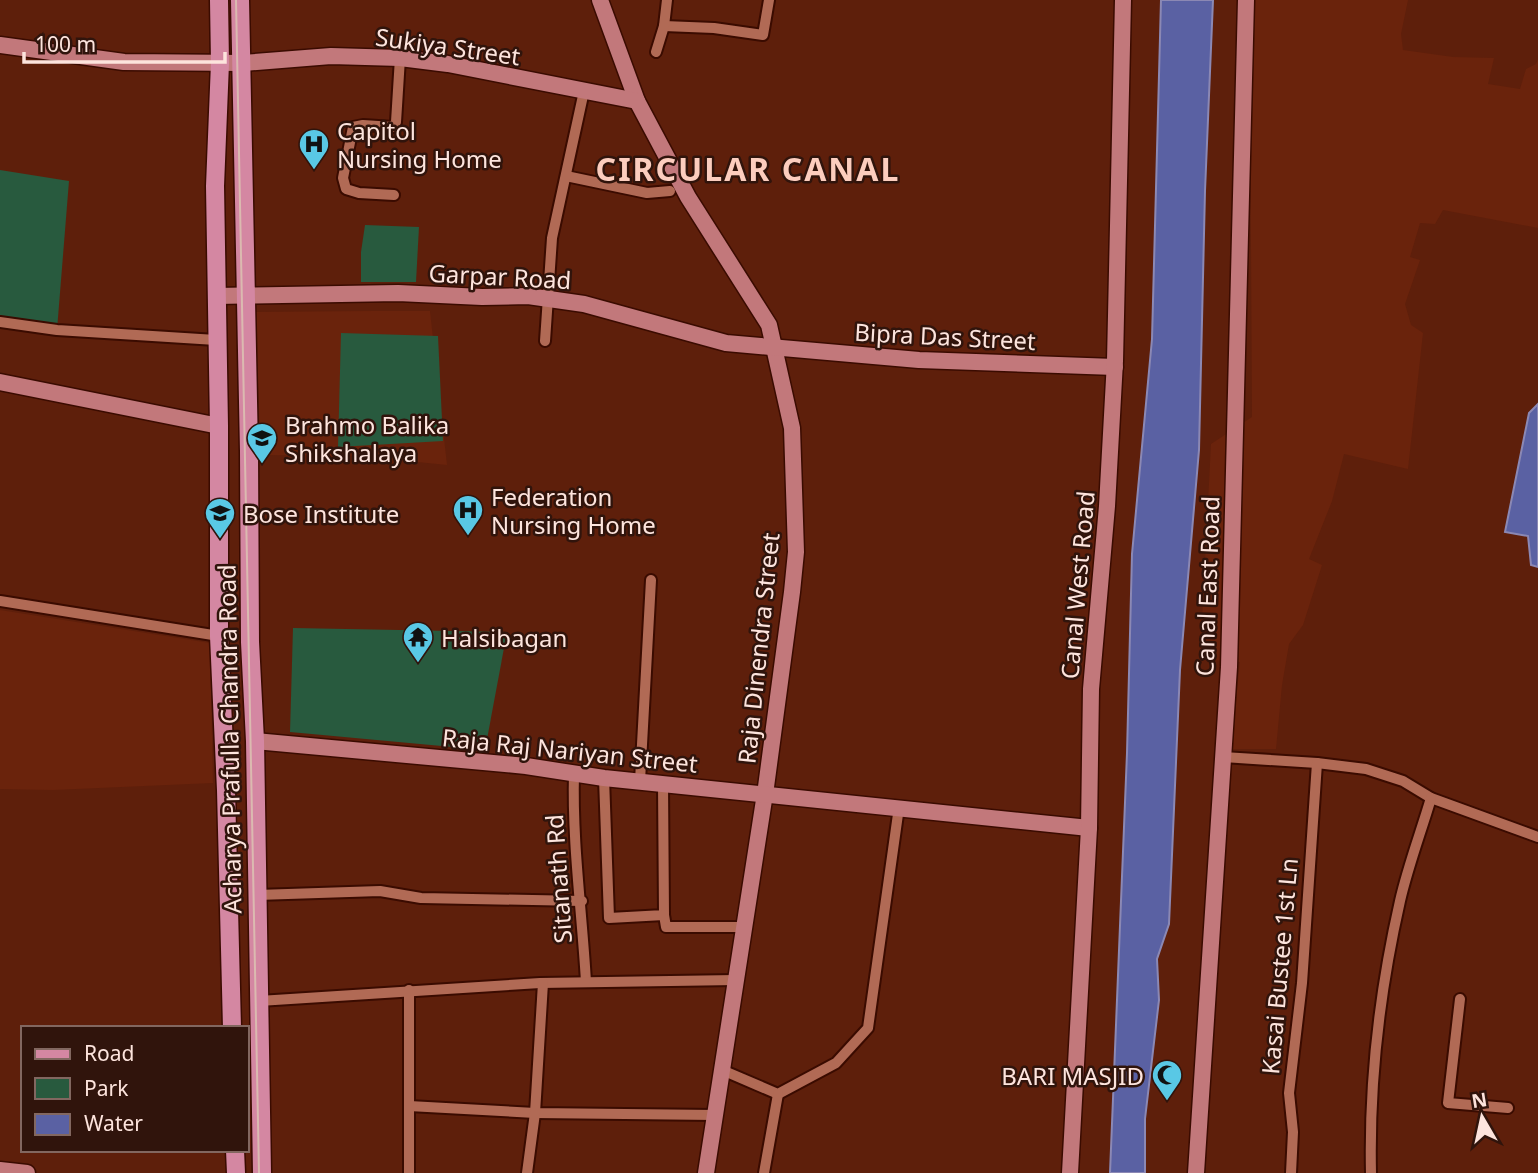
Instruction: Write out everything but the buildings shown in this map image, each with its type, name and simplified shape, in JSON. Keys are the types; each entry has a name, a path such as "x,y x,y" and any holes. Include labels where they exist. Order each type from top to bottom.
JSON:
{"main road":[{"path":"219,0 220,63 215,186 219,636 232,1026"},
{"name":"Acharya Prafulla Chandra Road","path":"240,0 262,1173"},
{"name":"Raja Dinendra Street","path":"600,0 637,101 688,197 769,325 792,428 796,552 764,795 706,1173"},
{"name":"Canal West Road","path":"1070,1173 1089,828 1091,689 1107,506 1115,367 1123,0"},
{"name":"Canal East Road","path":"1196,1173 1228,667 1246,0"},
{"name":"Sukiya Street","path":"0,45 124,62 240,63 331,57 400,58 637,101"},
{"name":"Garpar Road","path":"217,296 246,300 398,293 547,298 584,304 726,343 774,348"},
{"name":"Bipra Das Street","path":"774,348 919,360 1115,367"},
{"path":"0,382 219,426"},
{"name":"Raja Raj Nariyan Street","path":"255,741 526,766 604,778 1089,828"},
{"path":"235,1152 236,1173"},
{"path":"6,1172 27,1173"}],"street":[{"path":"656,52 664,26 667,0"},
{"path":"664,26 763,35 769,0"},
{"path":"394,195 359,193 346,189 343,178 353,128 363,125 393,127 396,122 400,58"},
{"path":"545,341 552,238 584,91"},
{"path":"566,176 647,193 670,191"},
{"path":"0,322 57,330 216,340"},
{"path":"640,781 651,580"},
{"path":"0,601 219,636"},
{"path":"1223,757 1366,769 1403,780 1432,798 1538,837"},
{"name":"Kasai Bustee 1st Ln","path":"1291,1173 1293,1132 1289,1093 1302,983 1317,763"},
{"name":"Sitanath Rd","path":"574,773 573,815 582,901 586,982"},
{"path":"604,778 610,918 664,915"},
{"path":"663,784 666,927 744,927"},
{"path":"1371,1173 1370,1126 1383,990 1401,900 1432,798"},
{"path":"778,1094 836,1063 868,1028 899,807"},
{"path":"257,895 380,891 421,898 582,901"},
{"path":"259,1001 543,983 736,980"},
{"path":"527,1173 535,1113 543,983"},
{"path":"409,990 409,1173"},
{"path":"1460,999 1448,1103 1508,1108"},
{"path":"722,1070 778,1094"},
{"path":"764,1173 778,1094"},
{"path":"409,1106 535,1113 715,1115"}],"shaded area":[{"path":"1253,0 1408,0 1401,34 1403,50 1453,57 1494,58 1488,84 1520,89 1526,69 1536,64 1538,59 1538,228 1443,210 1435,224 1420,223 1410,257 1420,260 1405,304 1411,325 1423,333 1408,469 1344,454 1332,501 1309,559 1322,565 1303,625 1289,644 1276,749 1231,749 1240,662 1200,659 1211,444 1252,417 1250,77"},
{"path":"430,311 447,465 359,456 261,455 255,312"},
{"path":"0,610 210,643 213,783 53,790 0,789"}],"green space":[{"path":"0,170 69,181 57,330 0,318"},
{"path":"365,225 419,227 416,282 361,282 361,252"},
{"path":"341,333 438,336 443,441 338,447"},
{"path":"293,628 507,632 485,750 290,732"}],"water":[{"path":"1161,0 1213,0 1199,450 1180,670 1169,924 1157,959 1159,1000 1145,1119 1145,1173 1110,1173 1132,554 1152,339"},
{"path":"1538,404 1538,567 1531,565 1528,536 1505,532 1529,413"}],"tram line":[{"path":"236,0 259,1173"}],"place":[{"name":"Capitol Nursing Home","path":"314,171"},
{"name":"Brahmo Balika Shikshalaya","path":"262,465"},
{"name":"Federation Nursing Home","path":"468,537"},
{"name":"Bose Institute","path":"220,540"},
{"name":"Halsibagan","path":"418,664"},
{"name":"BARI MASJID","path":"1167,1102"}],"district":[{"name":"CIRCULAR CANAL","path":"748,168"}]}
